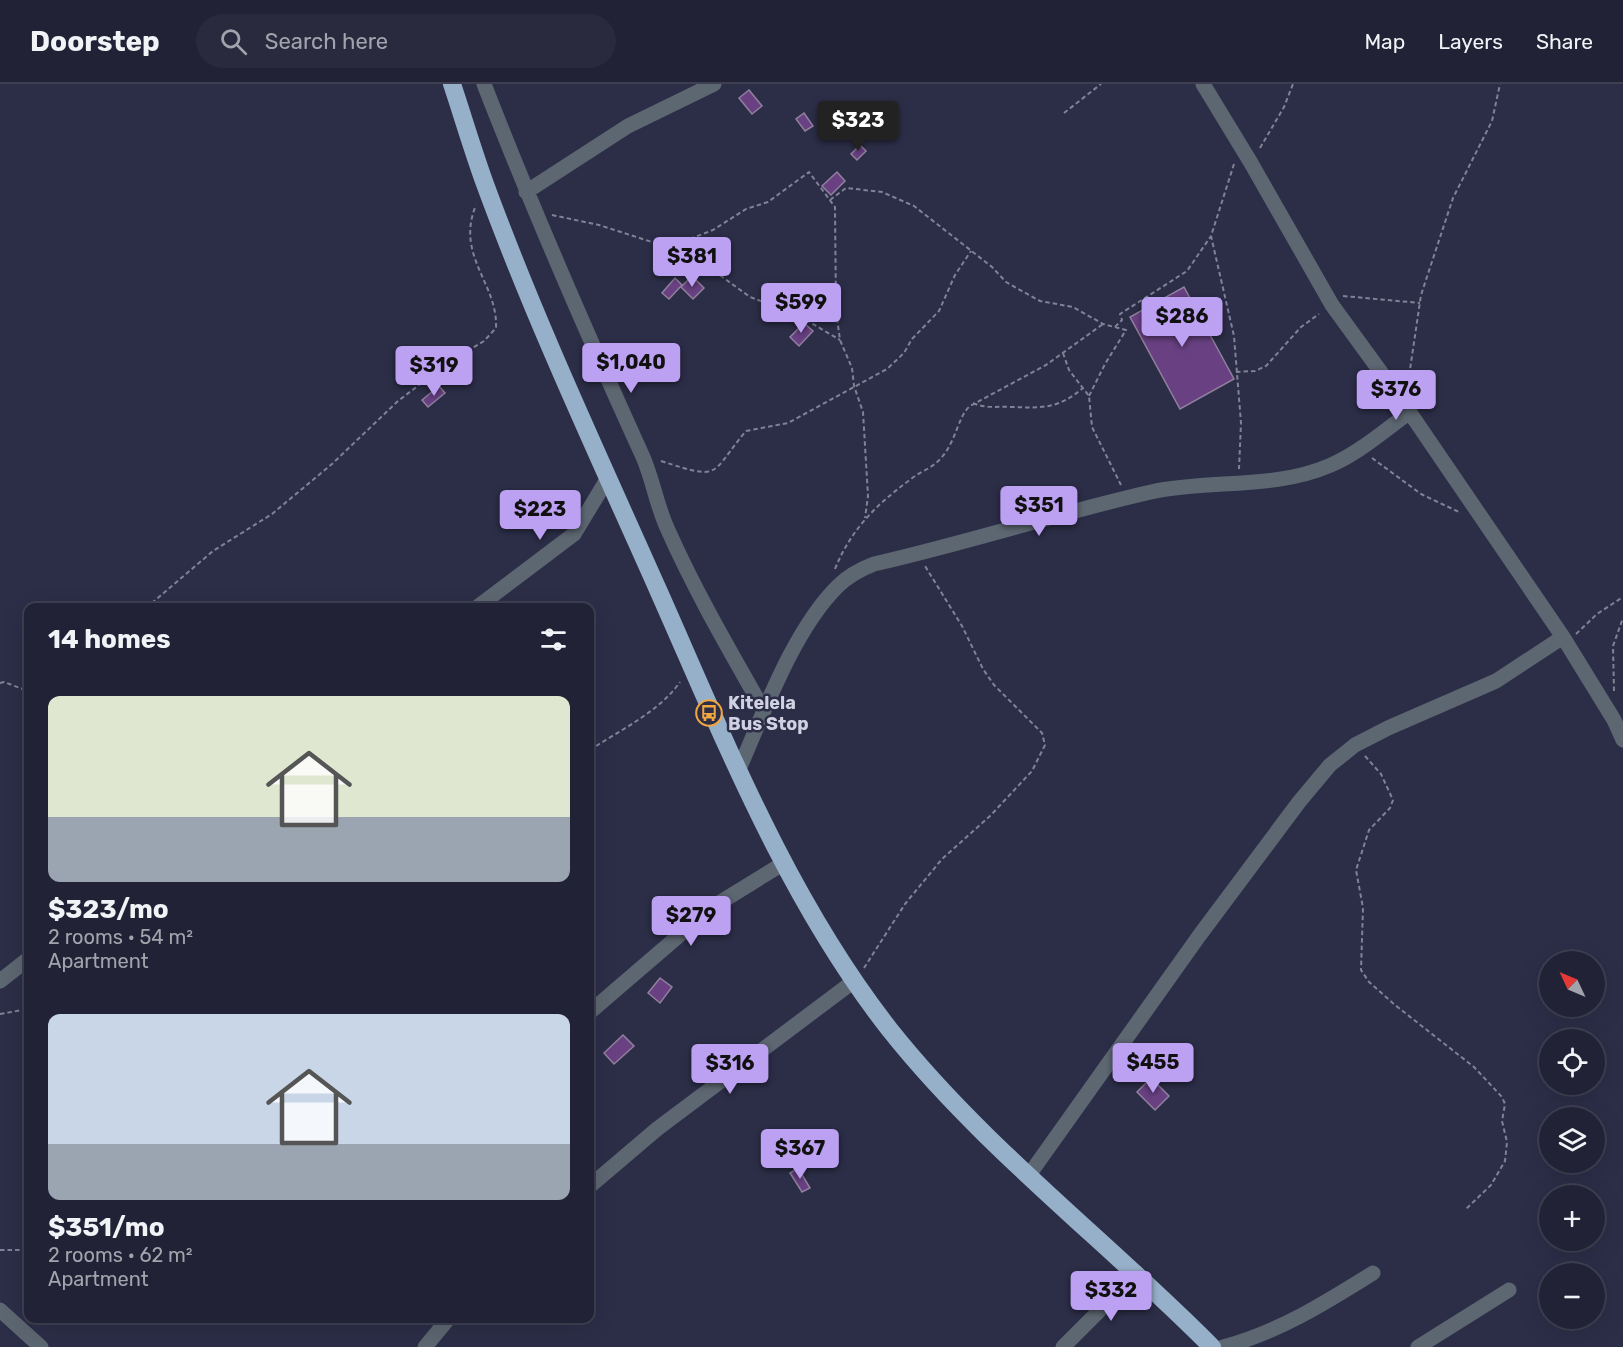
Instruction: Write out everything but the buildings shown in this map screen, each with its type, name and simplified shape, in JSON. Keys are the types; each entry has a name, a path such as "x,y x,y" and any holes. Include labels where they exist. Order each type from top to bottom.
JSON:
{"highway":[{"path":"452,84 485,184 561,372 783,863 831,948 892,1033 929,1073 1029,1175 1137,1273 1212,1347"}],"street":[{"path":"484,84 526,192 642,454 666,527 698,597 764,711"},
{"path":"526,192 628,126 714,84"},
{"path":"1203,84 1248,157 1329,300 1407,408 1565,640 1614,720 1623,740"},
{"path":"739,769 764,711 795,649 823,603 839,585 857,571 874,564 1154,491 1239,484 1304,475 1332,465 1352,453 1407,408"},
{"path":"483,603 574,534 609,478"},
{"path":"1029,1175 1199,936 1299,802 1330,765 1355,745 1388,728 1496,681 1565,640"},
{"path":"594,1009 711,908 783,863"},
{"path":"0,981 24,962"},
{"path":"594,1183 657,1129 854,981"},
{"path":"1063,1347 1137,1273"},
{"path":"1223,1347 1275,1330 1307,1315 1373,1273"},
{"path":"1418,1347 1509,1290"},
{"path":"0,1310 41,1347"},
{"path":"425,1347 445,1323"}],"path":[{"path":"1064,113 1101,84"},
{"path":"1115,327 1122,320 1120,314 1187,271 1211,236 1233,165 1248,157 1284,107 1293,84"},
{"path":"1407,408 1420,303 1453,198 1492,121 1500,84"},
{"path":"669,247 714,230 746,209 768,202 809,172 830,200 835,207 836,311 840,340 852,368 854,386 863,412 868,496 864,518"},
{"path":"152,603 213,551 272,514 332,464 398,401 448,363 484,341 496,328 497,315 469,239 470,221 485,184"},
{"path":"830,200 846,188 882,192 893,196 914,206 992,267 1006,282 1029,296 1073,308 1103,324 1126,330 1110,354 1089,396"},
{"path":"536,213 599,225 669,247 701,262 750,297 796,314 840,340"},
{"path":"1211,236 1233,336 1242,430 1239,484"},
{"path":"642,454 687,471 701,473 713,471 722,465 746,431 788,423 887,369 904,354 912,339 939,311 955,275 971,251"},
{"path":"1236,372 1263,368 1329,300 1420,303"},
{"path":"835,569 842,552 864,518 890,494 938,462 952,444 966,409 973,403 1018,381 1063,353 1103,324"},
{"path":"1063,353 1069,370 1089,396 1092,428 1128,498"},
{"path":"973,403 985,407 1047,407 1068,400 1083,388"},
{"path":"1352,453 1371,458 1438,504 1485,523"},
{"path":"854,981 904,904 942,859 991,815 1025,779 1042,755 1045,745 1042,733 994,685 983,669 962,626 917,554"},
{"path":"1565,640 1597,614 1623,597"},
{"path":"1614,720 1613,646 1623,618"},
{"path":"594,747 664,700 692,666"},
{"path":"0,683 4,682 24,690"},
{"path":"1355,745 1381,774 1393,800 1390,808 1369,830 1359,857 1357,882 1363,908 1361,970 1369,982 1395,1005 1480,1072 1505,1104 1502,1121 1507,1142 1505,1161 1491,1185 1466,1209"},
{"path":"0,1014 24,1010"},
{"path":"0,1250 24,1250"}],"place":[{"name":"Kitelela Bus Stop","path":"709,713"}]}
